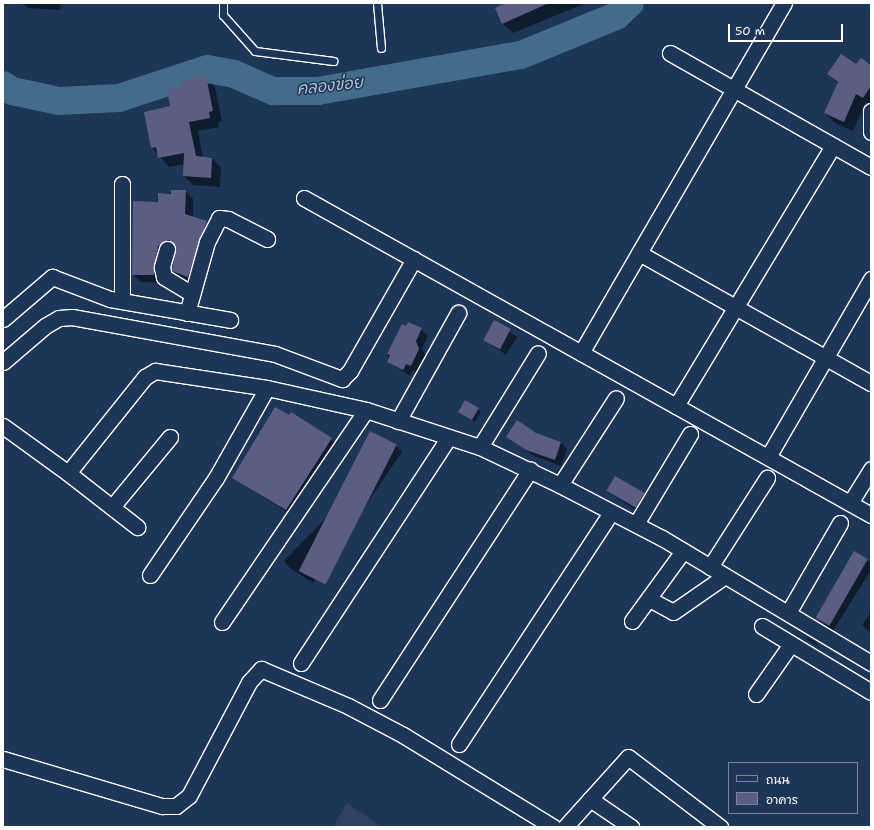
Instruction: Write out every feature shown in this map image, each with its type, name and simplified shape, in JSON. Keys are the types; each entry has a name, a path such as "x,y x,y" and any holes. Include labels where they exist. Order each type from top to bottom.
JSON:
{"street":[{"path":"581,352 784,3"},
{"path":"670,54 871,167"},
{"path":"871,111 871,132"},
{"path":"676,406 834,146"},
{"path":"122,184 122,301"},
{"path":"304,198 871,515"},
{"path":"187,312 219,218 228,219 267,239"},
{"path":"167,249 162,267 164,277 192,294"},
{"path":"639,253 871,383"},
{"path":"3,362 45,326 59,318 72,317 275,354 342,379 350,371 414,259"},
{"path":"3,319 52,277 99,296 230,320"},
{"path":"768,457 871,279"},
{"path":"398,421 458,313"},
{"path":"480,447 538,353"},
{"path":"68,473 145,377 155,371 267,388 366,410 480,447 560,485 611,513 636,524 871,663"},
{"path":"150,575 216,478 267,388"},
{"path":"560,485 616,398"},
{"path":"222,622 366,410"},
{"path":"3,426 68,473 137,527"},
{"path":"636,524 690,434"},
{"path":"112,508 170,437"},
{"path":"301,663 449,437"},
{"path":"850,503 871,469"},
{"path":"380,700 530,470"},
{"path":"710,567 767,478"},
{"path":"459,744 611,513"},
{"path":"788,613 840,523"},
{"path":"632,622 683,551"},
{"path":"649,599 674,612 725,576"},
{"path":"762,626 871,692"},
{"path":"756,694 791,644"},
{"path":"3,759 162,806 176,806 189,796 249,682 261,669 348,706 403,735 553,827"},
{"path":"565,827 628,757 720,827"},
{"path":"590,799 631,827"}],"lane":[{"path":"223,3 223,15 255,51 333,61"},
{"path":"377,3 380,48"}],"shaded area":[{"path":"347,803 382,827 333,827"}],"building":[{"path":"505,3 549,3 502,24 495,8"},
{"path":"841,54 856,64 861,58 871,65 871,86 863,98 856,94 844,122 824,113 838,82 827,74"},
{"path":"206,76 213,111 209,112 210,118 189,122 196,156 212,158 211,178 183,176 184,153 158,158 156,147 151,148 144,112 170,106 167,90 182,87 181,81"},
{"path":"171,190 186,190 185,214 207,221 188,277 172,271 176,247 169,240 158,246 154,275 132,275 133,201 158,202 158,193 171,194"},
{"path":"494,320 511,329 500,349 483,340"},
{"path":"408,322 422,328 416,341 419,349 411,366 406,364 403,370 387,362 390,355 387,354 402,324 406,326"},
{"path":"465,400 479,408 472,420 458,412"},
{"path":"275,407 289,415 291,412 332,438 286,510 232,478"},
{"path":"517,420 536,433 561,442 555,460 526,450 506,437"},
{"path":"370,431 397,445 325,585 299,571"},
{"path":"615,476 644,493 636,508 606,491"},
{"path":"854,551 868,559 829,626 816,618"}],"waterway":[{"name":"คลองข่อย","path":"3,85 12,91 59,101 119,98 207,69 234,74 273,91 318,91 521,55 616,16 630,3"}]}
